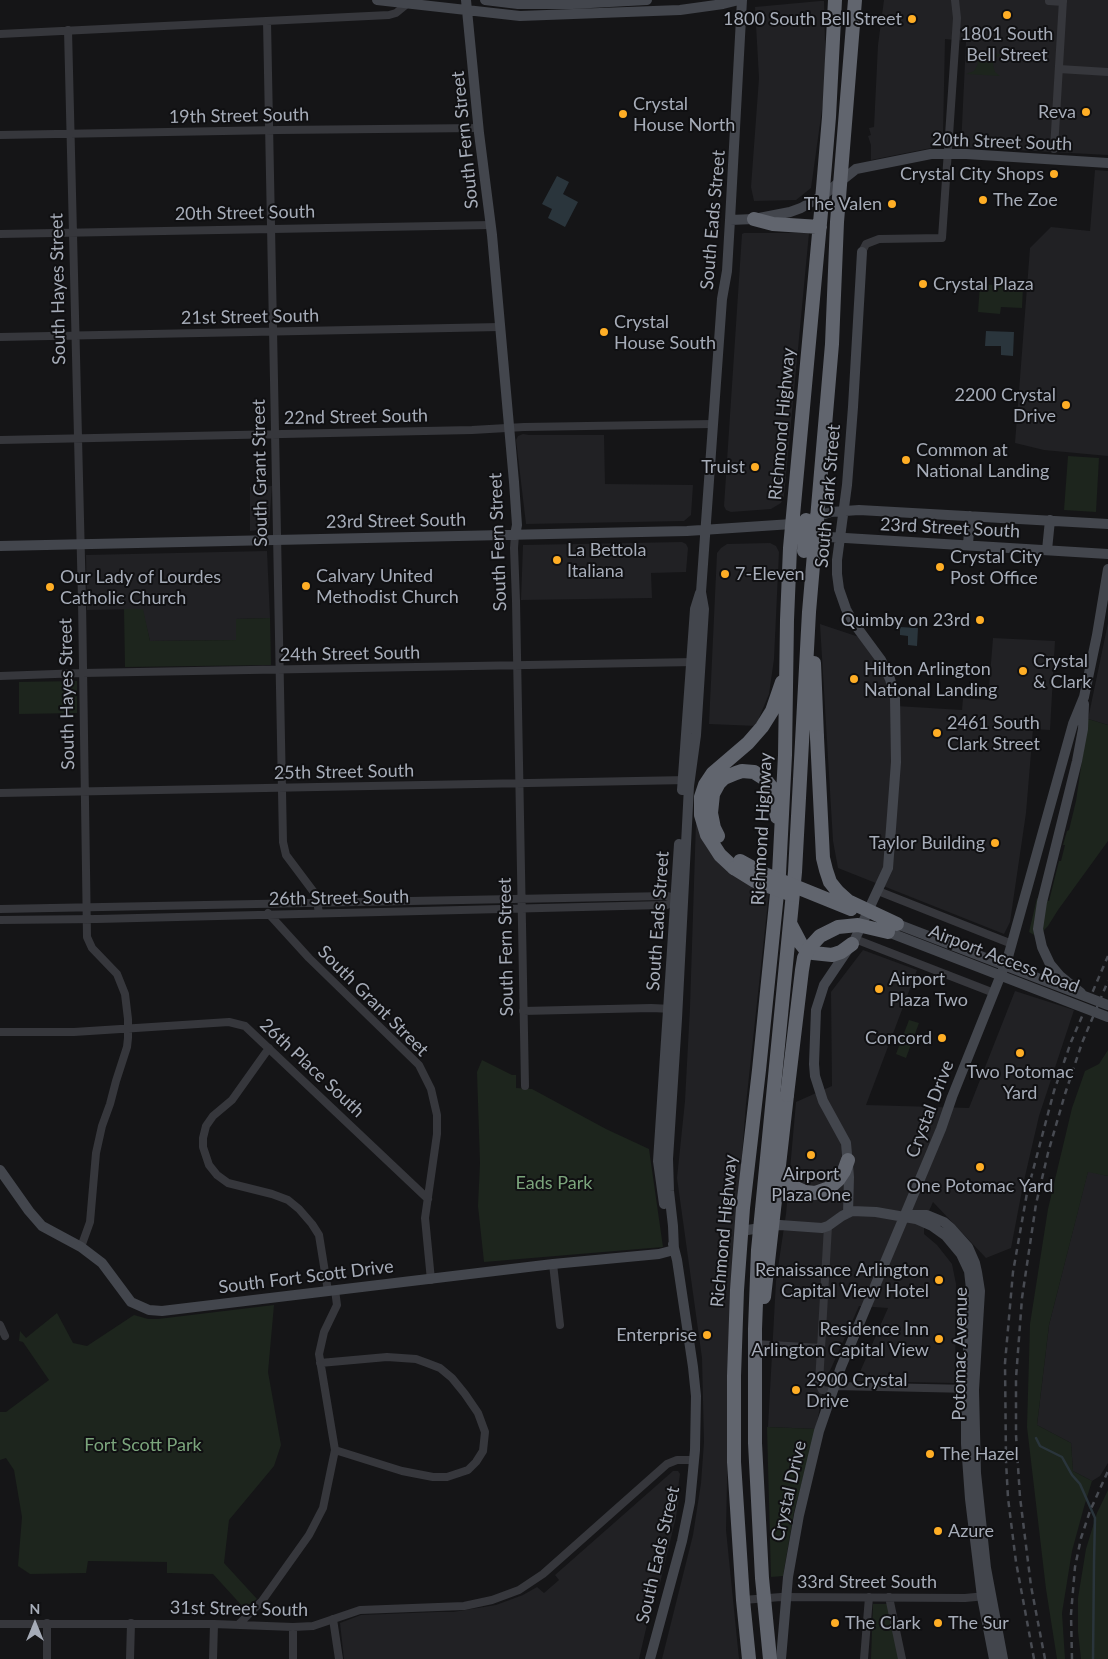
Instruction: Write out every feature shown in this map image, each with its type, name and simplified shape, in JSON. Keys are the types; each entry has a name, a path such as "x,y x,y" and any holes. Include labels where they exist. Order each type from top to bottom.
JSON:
{"highway":[{"name":"Richmond Highway","path":"749,1659 736,1497 734,1420 735,1335 746,1173 769,982 782,842 787,600 792,524 820,226 835,0"},
{"name":"Richmond Highway","path":"766,1227 799,817 809,612 811,524 832,344 837,222 855,0"},
{"path":"754,219 773,224 820,226"},
{"path":"804,711 796,671 811,524"},
{"path":"809,612 814,668 823,858 826,870 830,882 848,901 893,928"},
{"path":"737,864 720,855 707,835 701,816 701,797 705,785 713,774 748,743 762,727 776,701 786,669"},
{"path":"782,842 770,784 754,772 742,771 724,778 715,788 711,800 714,828 717,836 737,864 755,881 893,928"},
{"path":"790,923 801,944 805,949 813,953 832,955 841,952 854,941"},
{"path":"770,1659 756,1478 755,1329 764,1295 766,1227 778,1169 804,958 809,948 820,936 838,927 858,925 893,928"},
{"path":"778,1169 784,1180 791,1186 805,1192 815,1193 829,1188 838,1180 848,1160"}],"street":[{"path":"377,0 407,4 466,5 520,16 662,11 740,0"},
{"path":"485,0 536,4 647,0"},
{"name":"South Eads Street","path":"650,1659 682,1541 690,1502 694,1460 696,1420 694,1375 674,1250 668,1228 658,1168 668,1094 686,780 696,735 695,608 701,592 722,299 730,220 740,0"},
{"path":"862,252 866,244 879,239 942,238 957,18 955,0"},
{"path":"1049,1 1063,1 1054,149"},
{"path":"0,34 389,15 396,13 407,4"},
{"name":"South Fern Street","path":"466,5 491,225 516,525 514,548 524,1086"},
{"name":"South Grant Street","path":"267,21 283,842 286,855 316,895 319,913"},
{"name":"South Hayes Street","path":"68,30 87,937 92,948 117,974 120,980 125,994 128,1029 127,1047 102,1126 96,1153 90,1222 81,1247"},
{"path":"1059,69 1108,72"},
{"name":"19th Street South","path":"0,135 479,128"},
{"name":"20th Street South","path":"730,220 776,216 799,209 822,196 856,169 922,156 948,153 1108,163"},
{"name":"20th Street South","path":"0,234 491,225"},
{"name":"South Clark Street","path":"848,1213 848,1149 844,1138 826,1107 818,1089 815,1076 816,1010 829,976 854,941 888,868 895,772 895,698 890,679 878,654 853,622 841,597 836,567 853,407 862,252"},
{"name":"21st Street South","path":"0,337 500,327"},
{"name":"22nd Street South","path":"0,440 713,424"},
{"name":"23rd Street South","path":"0,546 705,530 811,524 832,512 843,511 1108,524"},
{"path":"968,545 970,516"},
{"path":"1047,550 1050,520"},
{"name":"23rd Street South","path":"811,524 829,537 1108,554"},
{"name":"Crystal Drive","path":"781,1659 788,1576 799,1515 819,1431 834,1389 941,1129 1012,944 1073,724 1084,697 1097,636 1108,569"},
{"name":"24th Street South","path":"0,676 696,662"},
{"path":"1084,697 1083,729 1077,761 1039,923 1039,936 1047,959 1055,970 1084,996"},
{"name":"25th Street South","path":"0,793 686,780"},
{"path":"878,891 1012,944"},
{"name":"26th Street South","path":"0,909 668,896 680,899"},
{"name":"26th Street South","path":"0,920 667,905 680,899"},
{"path":"266,904 268,915"},
{"name":"South Grant Street","path":"268,915 309,958 419,1065 431,1089 437,1115 437,1134 425,1218 431,1280"},
{"name":"Airport Access Road","path":"893,928 1108,1005"},
{"name":"Airport Access Road","path":"893,928 1108,1017"},
{"path":"854,941 994,993"},
{"path":"523,1010 673,1009"},
{"name":"26th Place South","path":"0,1032 74,1032 229,1022 245,1026 428,1198"},
{"path":"239,1624 262,1601 309,1536 323,1508 335,1450 319,1354 320,1344 337,1305 332,1291 320,1235 299,1209 288,1200 228,1183 217,1175 209,1166 203,1147 206,1126 213,1116 232,1100 269,1048"},
{"name":"South Fort Scott Drive","path":"0,1170 42,1226 81,1247 102,1263 131,1302 150,1310 162,1311 553,1264 658,1254 674,1250"},
{"name":"Potomac Avenue","path":"848,1213 863,1211 904,1216 924,1222 939,1230 957,1248 966,1262 971,1298 970,1389 986,1596 994,1659"},
{"path":"741,1231 780,1225 816,1228 828,1226 848,1213"},
{"path":"828,1226 819,1386 822,1390 970,1389"},
{"path":"553,1264 560,1325"},
{"path":"0,1325 5,1336"},
{"path":"755,1344 821,1348"},
{"path":"320,1364 387,1357 416,1359 440,1368 452,1378 465,1394 478,1413 484,1432 483,1451 476,1462 468,1470 447,1477 433,1477 402,1471 335,1450"},
{"name":"31st Street South","path":"0,1624 239,1624 293,1627 313,1626 360,1610 464,1606 492,1600 519,1590 543,1574 666,1464 677,1460 694,1460"},
{"name":"Potomac Avenue","path":"986,1596 1003,1659"},
{"name":"33rd Street South","path":"743,1600 764,1597 965,1598 986,1596"},
{"path":"864,1659 869,1597"},
{"path":"889,1597 902,1659"},
{"path":"333,1619 339,1659"},
{"path":"47,1623 47,1659"},
{"path":"130,1659 131,1623"},
{"path":"213,1659 214,1624"},
{"path":"293,1627 293,1659"}],"shaded area":[{"path":"884,0 1108,0 1108,155 961,147 966,41 945,39 943,133 941,138 931,148 871,160 871,145 868,136 871,135 869,128 874,127 878,45"},
{"path":"824,1 826,81 811,188 796,200 754,201 751,187 759,78 755,7"},
{"path":"1095,170 1108,171 1108,456 1044,450 1015,443 1030,248 1051,227 1090,231"},
{"path":"557,176 569,182 563,194 578,202 565,227 548,218 552,209 542,204"},
{"path":"809,233 784,496 781,503 771,509 731,512 726,510 724,506 742,234"},
{"path":"986,331 1014,332 1013,356 1001,355 1001,346 985,346"},
{"path":"523,434 604,435 605,484 693,485 691,515 684,521 526,524 516,440 518,436"},
{"path":"272,486 268,529 250,531 250,487"},
{"path":"682,542 688,548 686,572 651,573 652,598 521,600 523,545"},
{"path":"770,543 776,546 779,552 774,659 769,694 759,718 761,720 757,726 709,724 717,553 727,544"},
{"path":"267,551 270,618 236,619 236,640 150,641 142,609 87,610 86,555"},
{"path":"1108,623 1108,725 1088,719"},
{"path":"820,624 862,638 877,659 897,706 962,710 963,698 988,700 993,638 1055,641 1050,730 1033,729 1026,813 1010,922 1004,934 838,868 833,841"},
{"path":"900,627 918,628 917,646 908,645 908,636 900,635"},
{"path":"696,821 706,846 720,864 769,892 746,1104 731,1294 726,1530 739,1659 662,1659 693,1535 701,1483 704,1442 702,1358 677,1178 685,1101"},
{"path":"863,950 917,970 866,1105 969,1108 1015,991 1074,1010 1039,1116 1011,1248 986,1258 933,1202 924,1222 924,1234 937,1245 952,1264 956,1284 955,1383 856,1381 888,1308 859,1306 824,1384 816,1429 768,1427 776,1281 786,1214 796,1102 832,1086 831,992"},
{"path":"1088,1171 1108,1176 1108,1463 1100,1476 1092,1481 1073,1471 1071,1443 1037,1425 1049,1325"},
{"path":"673,1471 678,1471 680,1474 676,1517 660,1583 652,1603 639,1659 344,1659 340,1623 361,1615 453,1612 496,1605 523,1595 537,1587 544,1593 559,1580 555,1575"}],"green space":[{"path":"968,52 1002,54 995,58 993,65 995,72 1000,76 966,74 974,71 978,64 975,56"},
{"path":"980,284 1023,287 1022,308 1001,307 1000,314 978,312"},
{"path":"1068,456 1099,458 1096,512 1064,510"},
{"path":"124,609 143,609 150,641 236,640 236,619 270,618 271,665 125,667"},
{"path":"77,681 77,713 19,714 19,682"},
{"path":"1088,719 1108,725 1108,841 1048,926 1042,932 1034,935 1029,932 1037,898 1049,901 1065,845 1063,845 1069,830 1076,801"},
{"path":"909,1020 919,1023 906,1058 896,1054"},
{"path":"1108,1050 1108,1176 1088,1172 1049,1325 1037,1425 1071,1443 1073,1471 1092,1481 1072,1551 1062,1613 1065,1659 1057,1659 1046,1589 1027,1427 1030,1324 1048,1209 1072,1108 1085,1071 1099,1064"},
{"name":"Eads Park","path":"482,1060 512,1075 516,1075 516,1088 532,1089 606,1129 649,1149 663,1247 484,1262 478,1206 480,1163 477,1072"},
{"name":"Fort Scott Park","path":"274,1305 268,1372 281,1445 274,1466 229,1520 224,1563 257,1599 244,1608 213,1574 167,1573 167,1562 88,1561 86,1573 30,1574 18,1566 22,1517 14,1470 6,1458 0,1460 0,1412 6,1412 49,1380 23,1342 19,1341 20,1331 26,1338 57,1313 73,1343 87,1346 134,1315 148,1319 158,1319"},
{"path":"767,1427 816,1429 794,1512 783,1576 771,1577"},
{"path":"1108,1490 1108,1659 1081,1659 1078,1632 1078,1598 1086,1549 1097,1513"},
{"path":"873,1604 888,1604 899,1659 871,1659"}],"waterway":[{"path":"1036,1438 1040,1446 1062,1457 1072,1475 1080,1484 1095,1518 1093,1659"}],"railway":[{"path":"1034,1659 1016,1562 1008,1498 1005,1363 1013,1272 1027,1193 1054,1091 1071,1042 1108,956"},
{"path":"1045,1659 1031,1586 1020,1497 1016,1435 1016,1378 1022,1298 1036,1204 1048,1153 1082,1043 1108,981"},
{"path":"1072,1659 1071,1614 1075,1567 1081,1538 1090,1511 1108,1471"}],"place":[{"name":"1801 South Bell Street","path":"1007,15"},
{"name":"1800 South Bell Street","path":"912,19"},
{"name":"Reva","path":"1086,112"},
{"name":"Crystal House North","path":"623,114"},
{"name":"Crystal City Shops","path":"1054,174"},
{"name":"The Zoe","path":"983,200"},
{"name":"The Valen","path":"892,204"},
{"name":"Crystal Plaza","path":"923,284"},
{"name":"Crystal House South","path":"604,332"},
{"name":"2200 Crystal Drive","path":"1066,405"},
{"name":"Common at National Landing","path":"906,460"},
{"name":"Truist","path":"755,467"},
{"name":"La Bettola Italiana","path":"557,560"},
{"name":"Crystal City Post Office","path":"940,567"},
{"name":"7-Eleven","path":"725,574"},
{"name":"Calvary United Methodist Church","path":"306,586"},
{"name":"Our Lady of Lourdes Catholic Church","path":"50,587"},
{"name":"Quimby on 23rd","path":"980,620"},
{"name":"Crystal & Clark","path":"1023,671"},
{"name":"Hilton Arlington National Landing","path":"854,679"},
{"name":"2461 South Clark Street","path":"937,733"},
{"name":"Taylor Building","path":"995,843"},
{"name":"Airport Plaza Two","path":"879,989"},
{"name":"Concord","path":"942,1038"},
{"name":"Two Potomac Yard","path":"1020,1053"},
{"name":"Airport Plaza One","path":"811,1155"},
{"name":"One Potomac Yard","path":"980,1167"},
{"name":"Renaissance Arlington Capital View Hotel","path":"939,1280"},
{"name":"Enterprise","path":"707,1335"},
{"name":"Residence Inn Arlington Capital View","path":"939,1339"},
{"name":"2900 Crystal Drive","path":"796,1390"},
{"name":"The Hazel","path":"930,1454"},
{"name":"Azure","path":"938,1531"},
{"name":"The Clark","path":"835,1623"},
{"name":"The Sur","path":"938,1623"}]}
